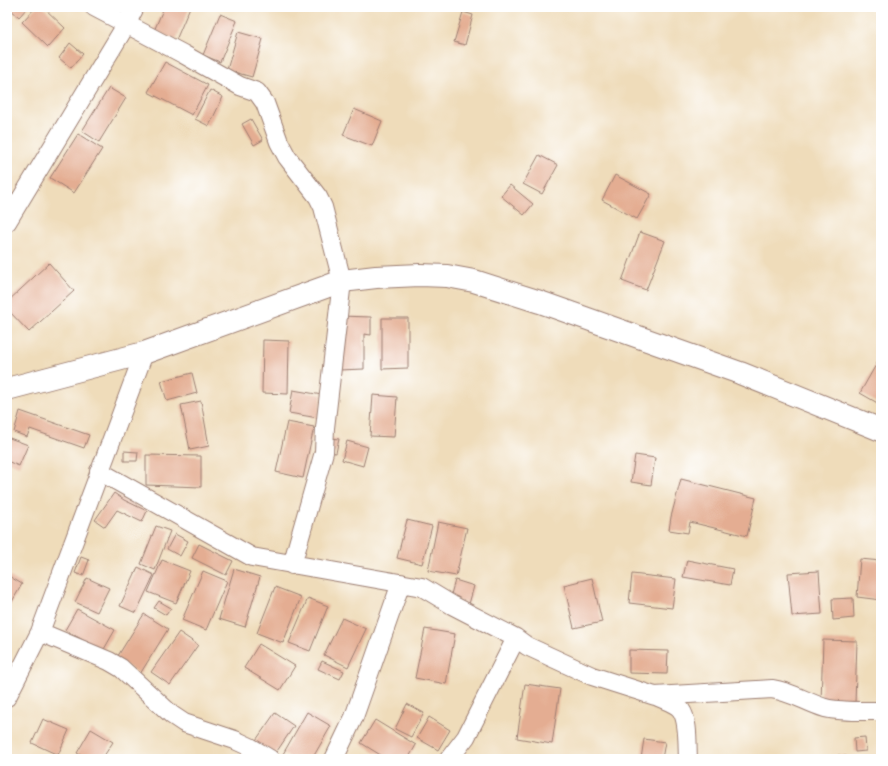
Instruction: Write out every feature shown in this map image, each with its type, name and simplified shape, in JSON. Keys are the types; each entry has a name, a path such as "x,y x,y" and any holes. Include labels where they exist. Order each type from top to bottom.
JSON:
{"street":[{"path":"94,7 240,86 257,92 265,103 279,142 287,157 312,188 323,207 342,281 325,428 324,452 292,564"},
{"path":"7,222 126,25 135,7"},
{"path":"7,389 144,353 342,281 376,277 420,275 446,276 474,281 540,302 740,373 881,430"},
{"path":"7,697 40,632 144,353"},
{"path":"100,471 252,557 422,587 452,605 516,638 527,646 592,676 655,696 671,703 680,709 686,721 688,759"},
{"path":"334,759 354,717 401,583"},
{"path":"40,632 109,661 121,668 172,715 184,723 235,740 270,759"},
{"path":"449,759 466,737 516,638"},
{"path":"655,696 772,689 784,691 824,708 881,711"}],"building":[{"path":"28,7 19,17 9,8"},
{"path":"36,7 43,7 65,28 48,47 22,22"},
{"path":"164,7 190,7 176,40 154,31"},
{"path":"463,12 473,15 465,45 454,42"},
{"path":"220,14 237,21 220,62 203,55"},
{"path":"238,32 263,39 252,77 227,70"},
{"path":"70,43 83,54 71,68 59,58"},
{"path":"165,62 208,85 192,115 148,92"},
{"path":"109,88 126,98 99,142 82,131"},
{"path":"210,90 223,97 209,126 195,119"},
{"path":"354,109 382,121 372,146 343,135"},
{"path":"251,119 263,140 254,145 242,124"},
{"path":"78,134 102,149 74,193 50,178"},
{"path":"539,155 558,165 542,194 523,184"},
{"path":"615,175 651,194 637,219 602,200"},
{"path":"510,185 533,204 524,215 501,196"},
{"path":"640,232 665,241 646,290 622,281"},
{"path":"49,263 74,291 29,332 7,309 7,302"},
{"path":"339,316 371,317 371,335 364,334 364,369 339,370"},
{"path":"382,318 408,318 408,368 382,369"},
{"path":"263,340 289,341 288,394 262,393"},
{"path":"881,356 881,405 860,393"},
{"path":"192,373 197,393 167,401 161,381"},
{"path":"293,390 322,395 318,418 289,413"},
{"path":"373,395 397,397 394,437 370,436"},
{"path":"201,401 209,446 190,450 181,405"},
{"path":"20,411 89,435 84,448 30,429 27,437 14,432"},
{"path":"287,422 314,427 303,478 276,472"},
{"path":"7,437 28,445 19,466 7,461"},
{"path":"330,438 339,439 336,453 327,452"},
{"path":"347,441 368,447 363,466 342,460"},
{"path":"124,451 138,452 137,461 124,461"},
{"path":"146,455 201,456 201,487 146,485"},
{"path":"635,455 655,458 651,485 631,482"},
{"path":"681,479 756,498 747,536 690,522 688,533 669,530"},
{"path":"114,493 124,500 147,511 142,522 117,510 105,527 95,520"},
{"path":"407,520 432,526 422,564 397,558"},
{"path":"438,522 467,528 456,576 428,571"},
{"path":"156,526 170,531 155,570 141,564"},
{"path":"175,534 188,541 180,556 167,549"},
{"path":"199,544 233,561 226,575 192,558"},
{"path":"81,557 89,560 83,576 75,573"},
{"path":"860,559 881,561 881,600 857,597"},
{"path":"162,560 190,571 176,603 148,592"},
{"path":"687,560 733,569 730,585 683,577"},
{"path":"138,567 154,575 136,613 120,606"},
{"path":"234,569 260,577 245,627 219,619"},
{"path":"203,571 227,581 206,630 182,620"},
{"path":"819,571 822,614 792,616 788,573"},
{"path":"632,574 676,579 672,608 629,603"},
{"path":"7,575 22,584 9,607 7,606"},
{"path":"87,578 109,588 97,612 75,602"},
{"path":"592,578 602,622 574,628 564,585"},
{"path":"455,580 474,586 469,604 450,598"},
{"path":"275,587 301,597 283,643 257,633"},
{"path":"308,598 328,606 310,651 289,643"},
{"path":"853,598 854,618 833,620 832,599"},
{"path":"159,601 171,608 166,615 154,608"},
{"path":"77,609 115,630 103,651 65,630"},
{"path":"144,614 168,629 140,674 116,659"},
{"path":"342,618 366,629 348,667 324,655"},
{"path":"425,629 455,634 446,684 415,678"},
{"path":"179,632 198,645 170,685 151,672"},
{"path":"823,640 857,641 855,703 821,702"},
{"path":"259,644 295,666 280,690 244,668"},
{"path":"629,650 668,651 667,674 629,673"},
{"path":"322,661 344,671 340,679 318,669"},
{"path":"525,684 560,689 552,744 517,738"},
{"path":"407,704 424,713 411,737 395,729"},
{"path":"307,712 331,726 312,759 292,759 283,754"},
{"path":"275,713 294,726 273,757 254,743"},
{"path":"429,717 450,730 438,750 417,738"},
{"path":"43,719 69,730 58,755 32,743"},
{"path":"375,720 416,745 408,759 387,759 361,743"},
{"path":"91,729 113,742 102,759 87,759 77,753"},
{"path":"865,737 866,751 855,752 854,738"},
{"path":"644,739 665,742 662,759 641,759"},
{"path":"838,755 857,758 857,759 837,759"}]}
